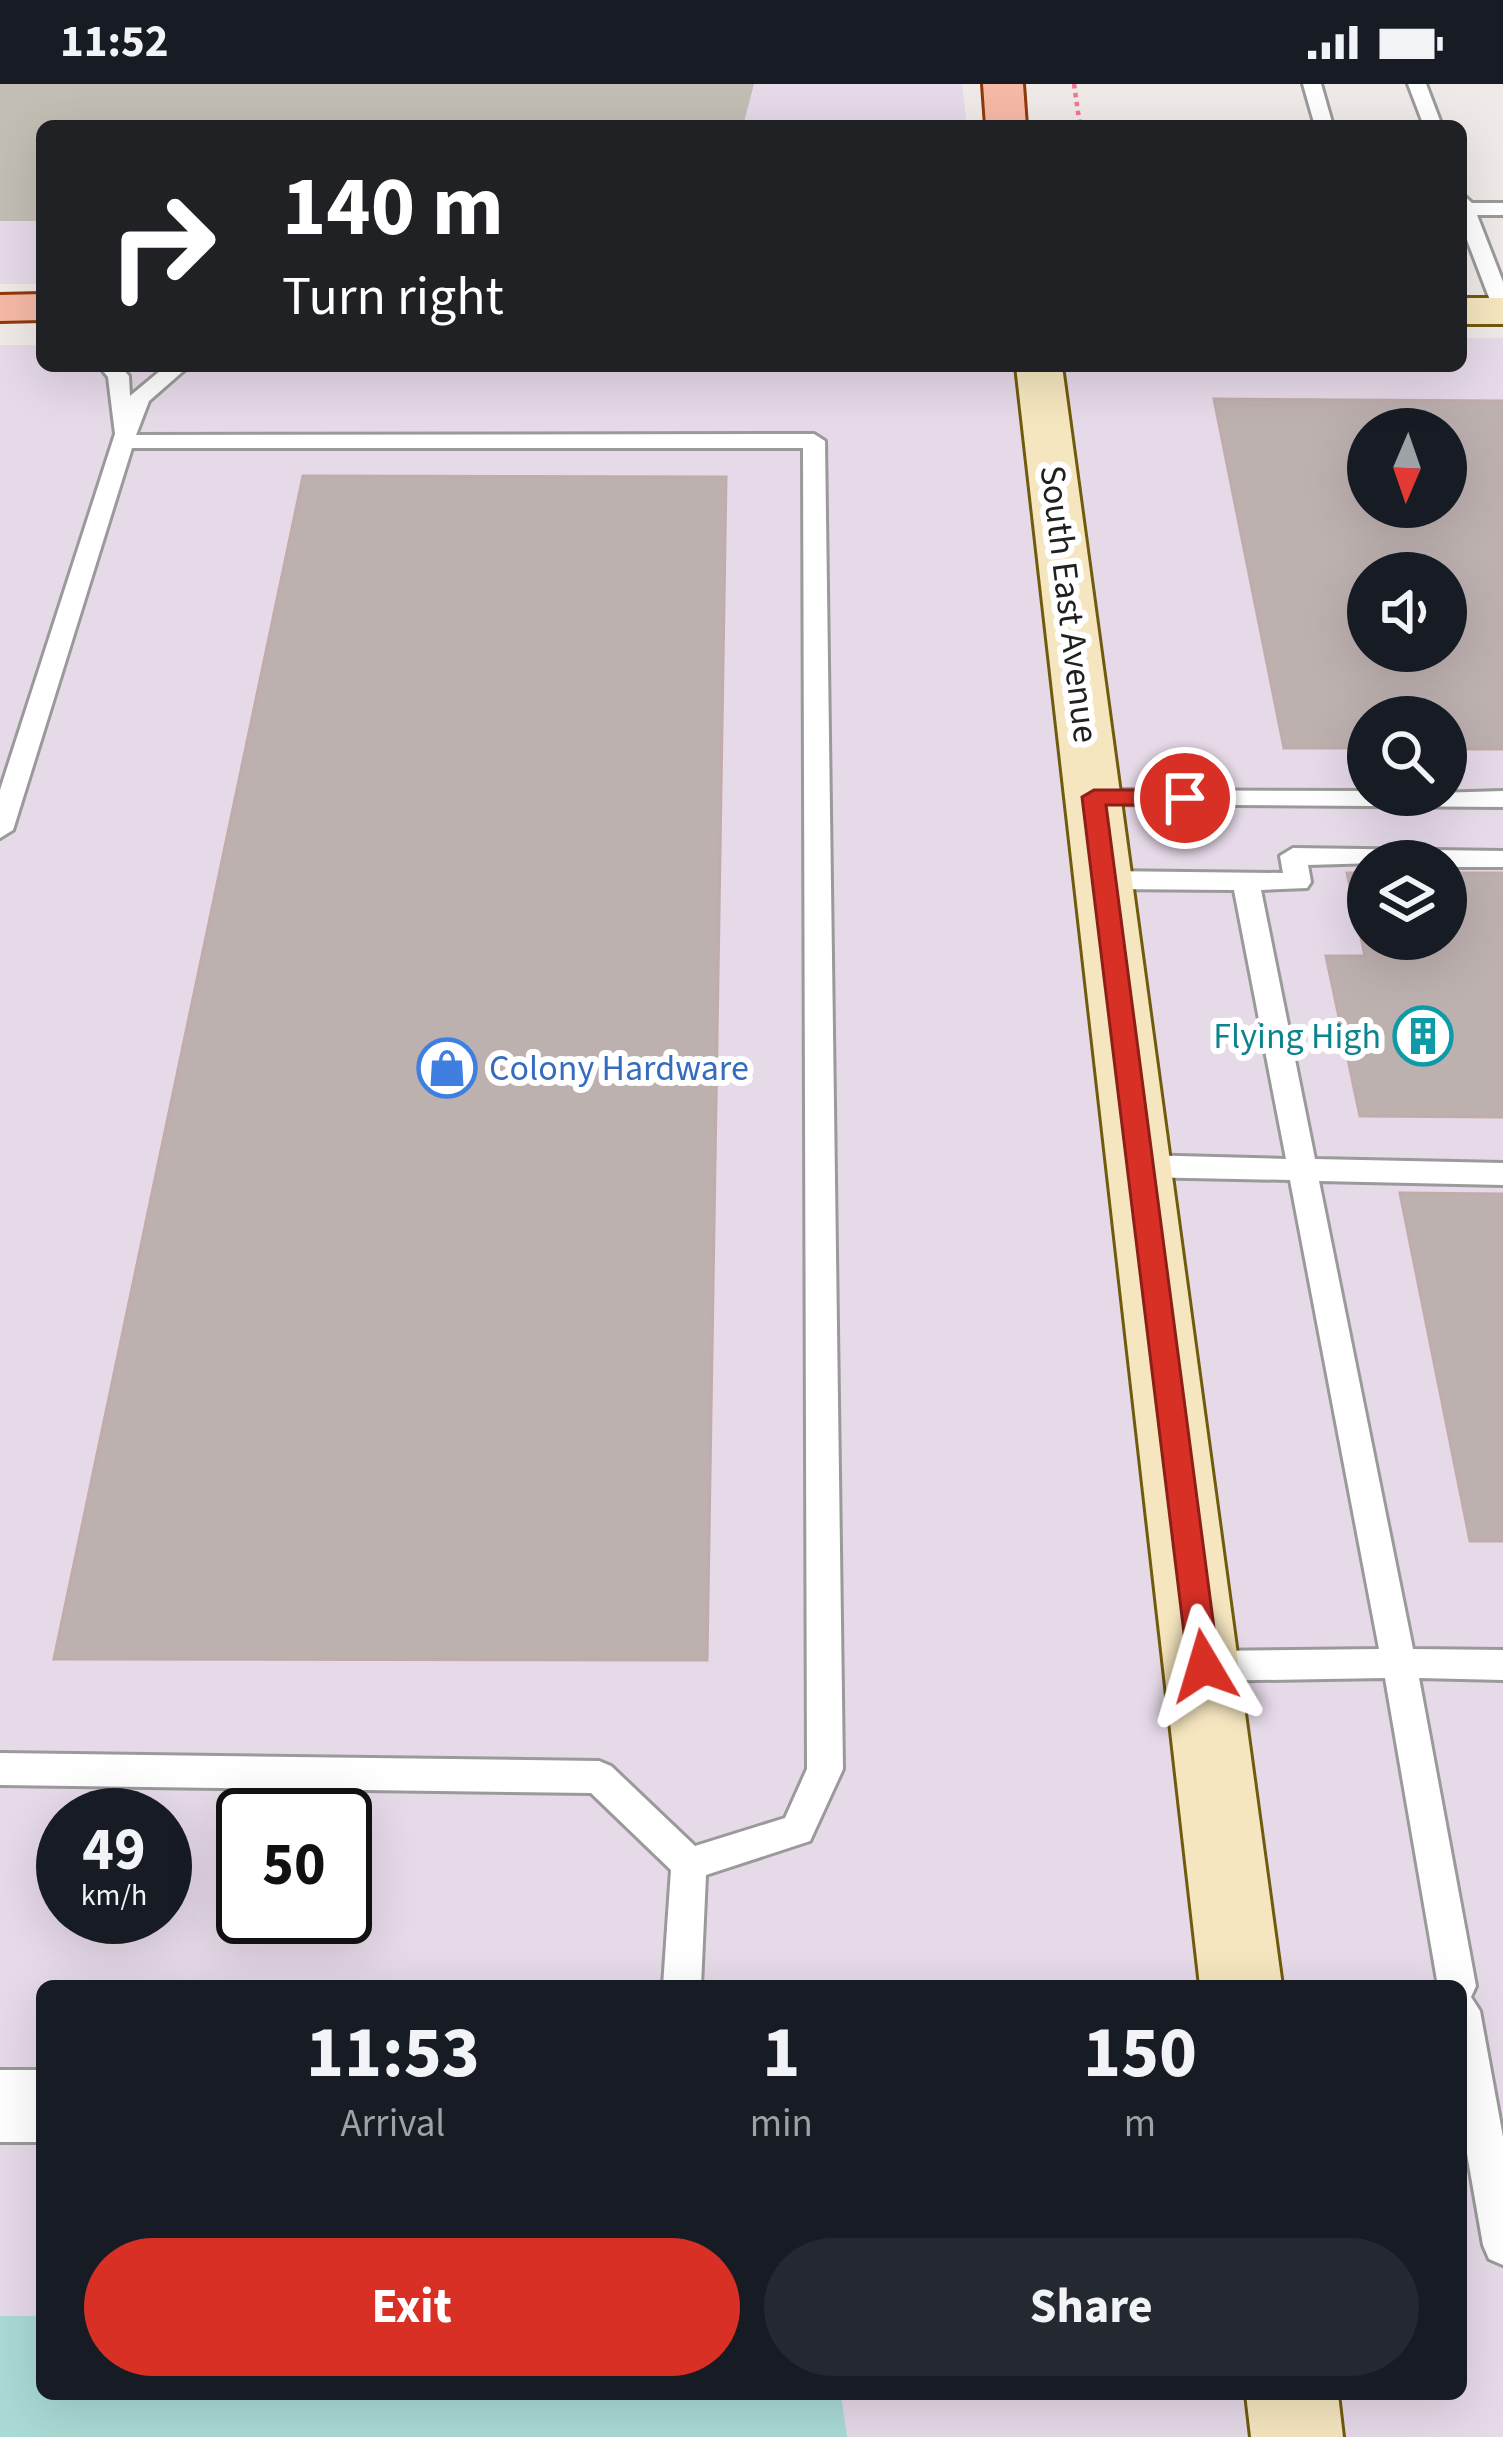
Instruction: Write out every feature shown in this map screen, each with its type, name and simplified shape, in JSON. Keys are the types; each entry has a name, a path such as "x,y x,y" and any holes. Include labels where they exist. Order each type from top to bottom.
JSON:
{"main road":[{"path":"1003,84 1006,120"},
{"path":"1467,311 1503,310"},
{"name":"South East Avenue","path":"1040,372 1240,1980"},
{"path":"1293,2400 1297,2437"}],"street":[{"path":"0,2106 36,2106"}],"lane":[{"path":"1312,84 1322,120"},
{"path":"1417,84 1431,120"},
{"path":"1467,204 1503,209"},
{"path":"1467,215 1503,310"},
{"path":"114,372 123,442"},
{"path":"0,830 139,398 172,372"},
{"path":"123,442 814,441 826,1769 797,1830 688,1864"},
{"path":"1094,797 1503,799"},
{"path":"1104,880 1298,883 1294,856 1503,859"},
{"path":"1246,882 1399,1664 1455,1980"},
{"path":"1140,1166 1503,1174"},
{"path":"1204,1666 1503,1665"},
{"path":"0,1769 599,1778 688,1864 682,1980"},
{"path":"1467,2044 1503,2245"}],"path":[{"path":"1074,84 1079,120"}],"shaded area":[{"path":"0,84 962,84 966,120 36,120 36,284 0,284"},
{"path":"0,84 754,84 745,120 36,120 36,221 0,221"},
{"path":"1467,338 1503,338 1503,2437 0,2437 0,345 36,345 36,372 1467,372"}],"water":[{"path":"0,2316 36,2316 36,2400 842,2400 847,2437 0,2437"}],"building":[{"path":"1214,399 1503,401 1503,749 1467,749 1467,696 1347,696 1347,748 1284,748"},
{"name":"Colony Hardware","path":"303,476 726,477 707,1660 54,1659"},
{"name":"Flying High","path":"1467,873 1503,873 1503,1117 1360,1116 1326,956 1467,960"},
{"path":"1400,1193 1503,1194 1503,1541 1470,1541"}],"place":[{"name":"Flying High","path":"1423,1036"},
{"name":"Colony Hardware","path":"447,1068"}],"route":[{"path":"1185,798 1094,797 1204,1666"}]}
